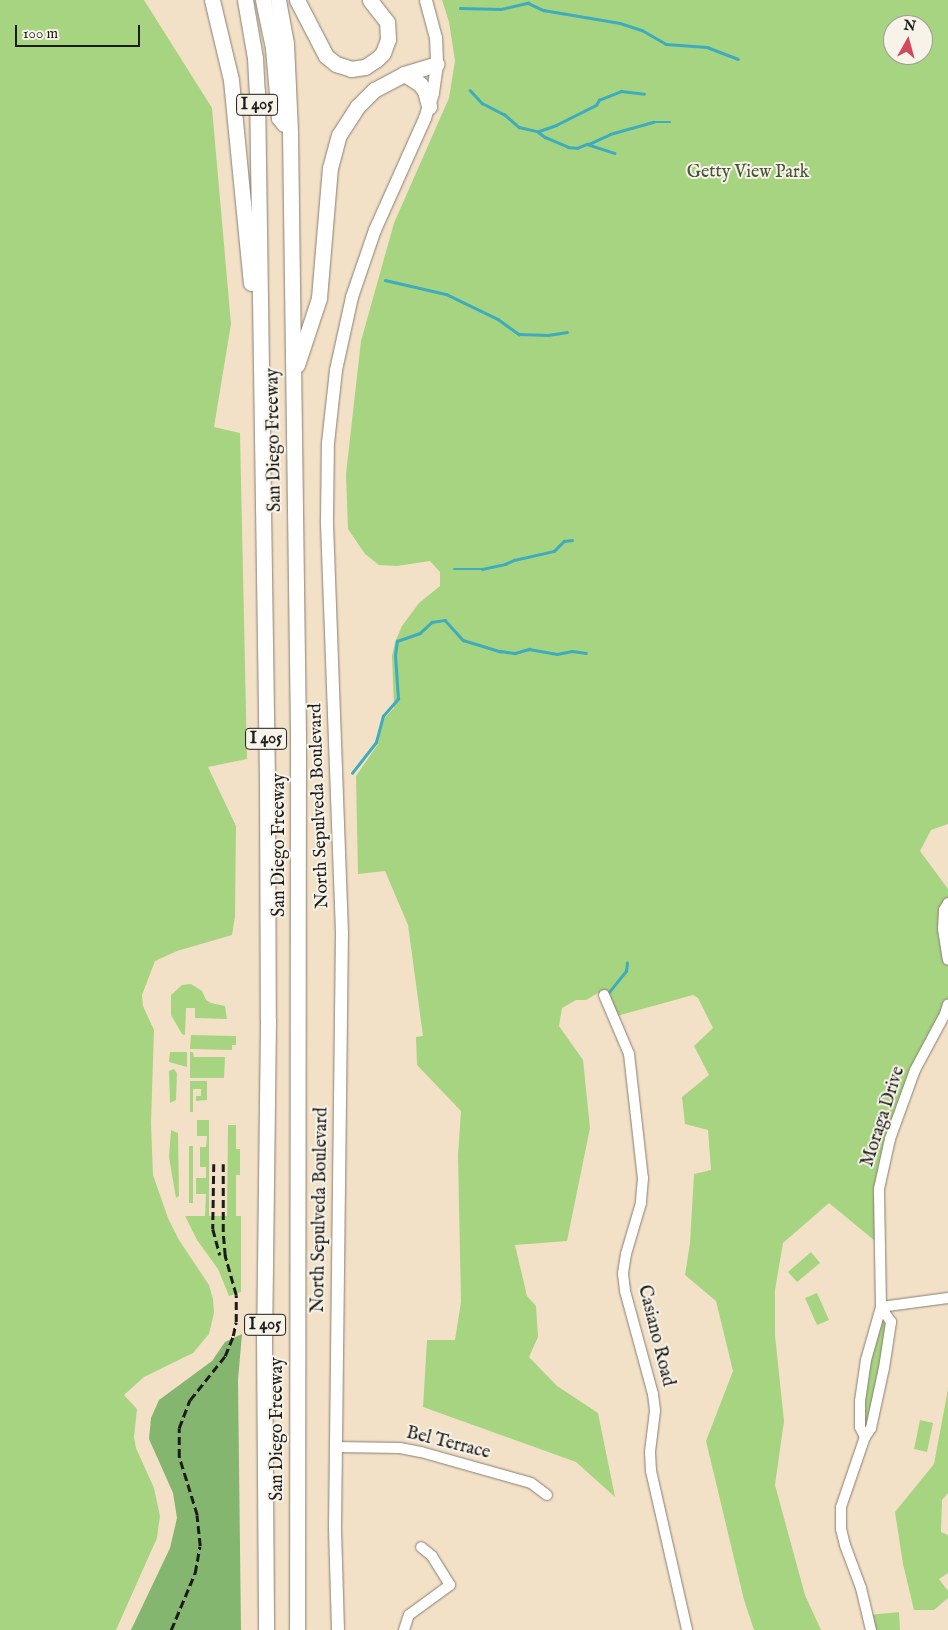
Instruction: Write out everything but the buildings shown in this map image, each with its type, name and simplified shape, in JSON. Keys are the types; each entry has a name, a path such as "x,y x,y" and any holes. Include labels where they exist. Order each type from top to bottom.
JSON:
{"highway":[{"path":"212,0 227,56 232,89 260,387"},
{"name":"San Diego Freeway","path":"246,0 256,83 267,782 268,1020 264,1324 266,1630"},
{"path":"255,0 266,73 268,121 268,197 259,211"},
{"path":"263,0 273,48 279,118 290,132"},
{"name":"San Diego Freeway","path":"278,0 286,42 290,132 298,743 297,1630"},
{"path":"298,0 326,56 336,64 351,69 365,66 377,59 383,53 388,39 388,22 370,0"},
{"path":"292,379 319,298 329,176 335,145 350,116 365,98 384,84 404,74 437,64"},
{"path":"404,74 420,84 425,91 429,106"}],"main road":[{"name":"North Sepulveda Boulevard","path":"338,1630 334,1578 342,933 327,520 328,443 341,345 357,281 384,208 429,106 437,64 434,24 426,0"}],"street":[{"path":"948,903 944,910 943,928 948,960"},
{"name":"Casiano Road","path":"604,995 629,1054 643,1178 642,1202 626,1254 623,1274 625,1291 653,1394 655,1411 650,1452 651,1471 687,1630"},
{"name":"Moraga Drive","path":"866,1437 860,1426 860,1401 866,1360 881,1307 879,1188 890,1139 915,1070 945,1014 948,1004"},
{"path":"881,1307 948,1298"},
{"name":"Moraga Drive","path":"871,1630 861,1588 841,1529 841,1507 871,1428 892,1322 881,1307"},
{"name":"Bel Terrace","path":"336,1447 400,1448 421,1452 531,1483 547,1495"},
{"path":"404,1630 409,1615 450,1586 432,1556 421,1548"}],"green space":[{"path":"0,0 144,0 212,108 231,324 214,427 240,433 247,759 208,767 236,826 235,917 232,935 177,951 155,961 142,995 143,1006 154,1030 151,1123 153,1175 168,1218 179,1240 209,1285 214,1313 209,1334 193,1353 144,1377 124,1395 137,1409 134,1437 136,1448 154,1488 160,1516 157,1538 116,1630 0,1630"},
{"name":"Getty View Park","path":"442,0 948,0 948,824 931,830 920,851 948,889 948,1004 915,1070 879,1188 880,1245 829,1203 783,1243 775,1290 775,1335 784,1421 775,1485 805,1595 821,1630 754,1630 744,1600 706,1441 733,1371 716,1301 685,1275 690,1243 694,1174 711,1170 708,1130 685,1124 682,1097 709,1075 694,1046 713,1028 698,998 693,995 613,1017 598,993 586,1000 576,1000 562,1008 559,1026 583,1060 590,1128 567,1241 515,1245 527,1296 536,1306 538,1337 529,1357 557,1386 598,1413 615,1497 576,1462 423,1407 427,1340 455,1340 461,1302 458,1155 461,1111 417,1065 416,1037 423,1036 408,925 385,871 358,874 356,776 378,744 382,721 394,708 392,656 395,642 402,626 419,603 440,586 440,572 430,561 397,566 379,565 365,554 348,529 346,474 361,341 394,223 449,98 455,61 449,22"},
{"path":"191,984 202,991 206,1000 225,1006 227,1019 195,1018 195,1008 186,1008 185,1035 182,1034 171,1015 171,995 182,985"},
{"path":"191,1035 236,1036 236,1045 232,1045 232,1050 190,1049"},
{"path":"170,1052 187,1052 187,1067 169,1062"},
{"path":"190,1052 193,1052 194,1057 225,1057 224,1078 190,1078"},
{"path":"174,1069 177,1073 176,1100 170,1103 169,1071"},
{"path":"190,1081 207,1081 207,1100 196,1101 196,1096 201,1096 201,1089 193,1089 193,1112 190,1112"},
{"path":"197,1120 209,1120 209,1216 227,1216 228,1125 236,1125 236,1149 240,1149 240,1175 236,1175 236,1216 241,1216 241,1292 229,1296 218,1269 197,1240 185,1216 205,1216 206,1194 196,1194 196,1178 206,1178 206,1167 200,1167 200,1147 206,1147 207,1136 197,1136"},
{"path":"171,1130 178,1133 179,1196 176,1198 169,1157"},
{"path":"189,1146 193,1146 193,1203 189,1203"},
{"path":"811,1252 820,1263 797,1282 788,1272"},
{"path":"817,1293 829,1320 817,1325 805,1298"},
{"path":"881,1307 891,1322 865,1437 860,1401"},
{"path":"242,1334 238,1380 241,1630 131,1630 170,1548 177,1518 173,1493 149,1439 151,1418 159,1400 212,1361 225,1342"},
{"path":"948,1389 948,1493 942,1500 941,1532 948,1535 948,1573 939,1579 948,1591 948,1598 934,1610 914,1610 903,1564 895,1512 934,1464"},
{"path":"920,1420 933,1423 927,1452 914,1449"},
{"path":"899,1612 900,1630 871,1630 869,1615"}],"waterway":[{"path":"460,8 501,9 528,3 543,10 620,23 642,30 666,44 707,47 738,59"},
{"path":"470,90 482,103 504,114 519,127 537,131 545,137 568,147 577,148 587,144 615,153"},
{"path":"539,131 556,125 596,105 599,100 621,91 644,94"},
{"path":"589,144 610,134 653,122 670,122"},
{"path":"385,280 446,294 498,319 519,334 548,335 567,332"},
{"path":"454,569 482,569 505,564 514,560 554,551 564,541 572,540"},
{"path":"352,773 376,742 383,716 398,699 395,655 397,641 420,633 432,622 445,620 463,640 500,651 515,653 529,649 557,654 572,651 586,653"},
{"path":"609,992 626,971 627,963"}],"railway":[{"path":"214,1164 213,1229 220,1255"},
{"path":"171,1630 195,1573 200,1546 197,1515 179,1457 179,1428 190,1400 225,1356 236,1322 236,1295 225,1256 223,1232 223,1164"}]}
